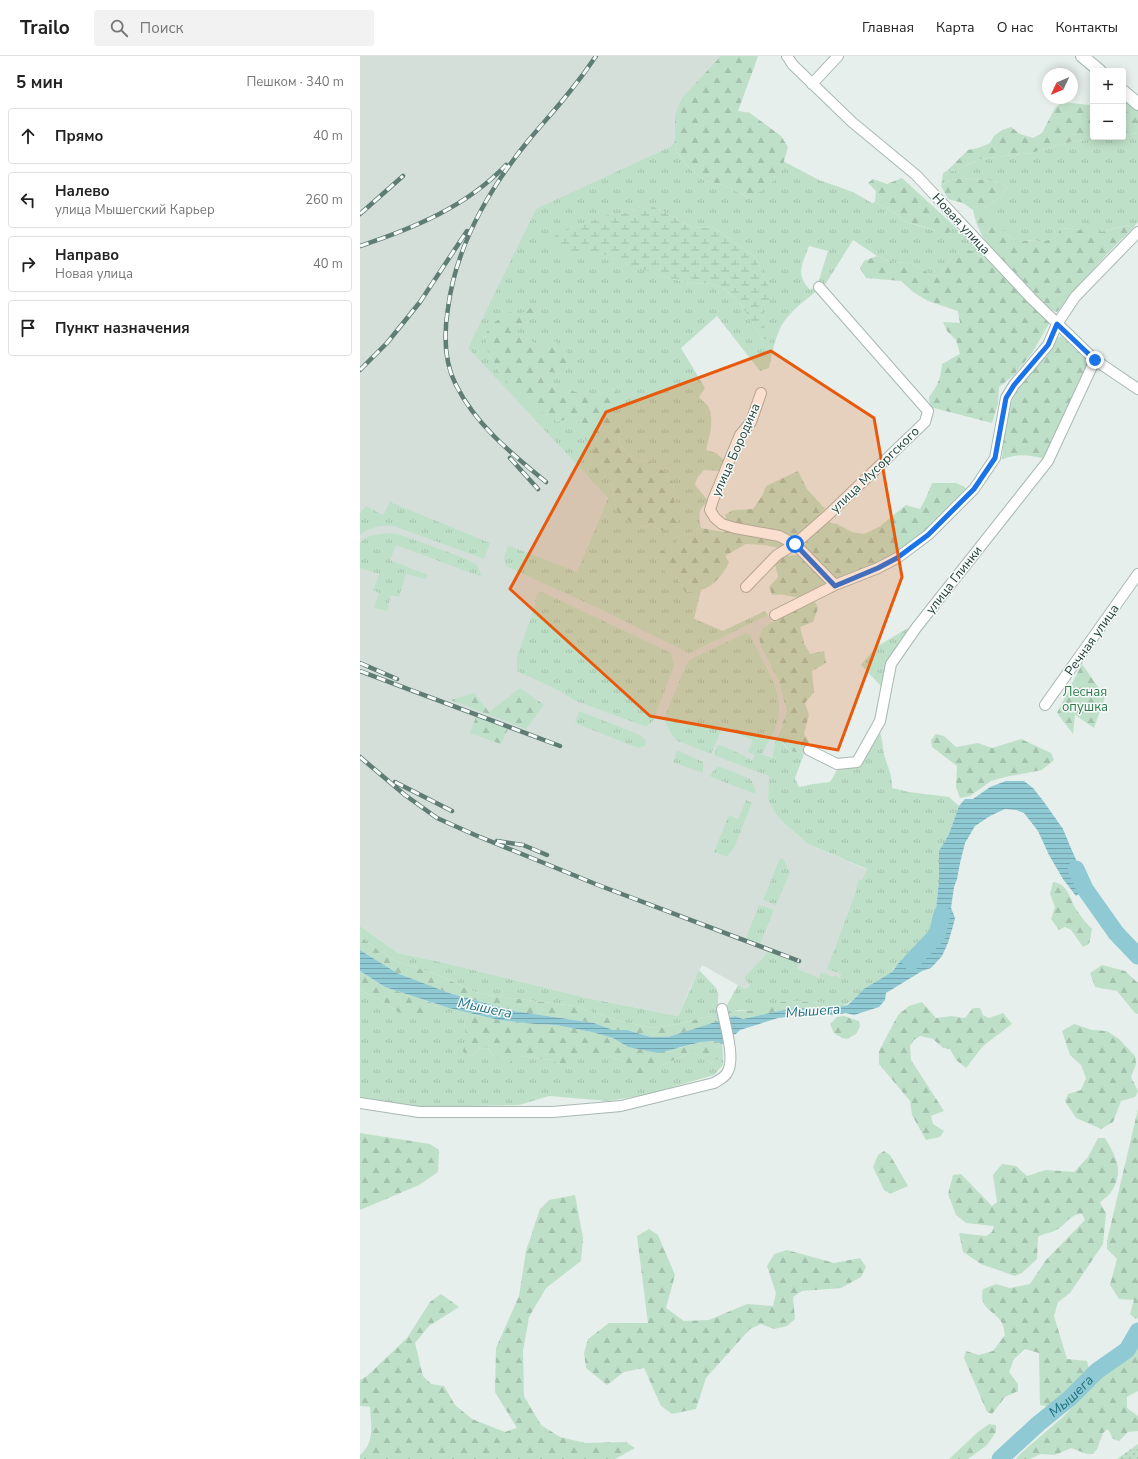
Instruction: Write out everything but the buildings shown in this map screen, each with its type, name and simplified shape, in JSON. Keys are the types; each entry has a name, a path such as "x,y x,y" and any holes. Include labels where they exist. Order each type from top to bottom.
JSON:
{"main road":[{"path":"1082,56 1096,68"},
{"path":"1126,94 1138,104"}],"street":[{"name":"Новая улица","path":"787,56 793,65 852,122 916,175 1002,268 1057,324 1095,360 1138,389"},
{"path":"812,84 838,56"},
{"path":"775,615 897,558 928,535 974,489 995,458 1006,398 1014,385 1048,345 1057,324 1075,297 1138,232"},
{"name":"улица Мусоргского","path":"746,587 777,555 795,544 828,515 925,422 928,411 819,287"},
{"name":"улица Глинки","path":"808,750 837,764 858,762 880,721 891,664 916,628 1048,461 1095,360"},
{"name":"улица Бородина","path":"761,393 751,422 740,435 710,510 715,518 722,524 735,528 779,536 795,544"},
{"path":"795,544 835,586"},
{"name":"Речная улица","path":"1045,705 1138,574"},
{"path":"360,1103 419,1112 553,1112 621,1106 714,1082 728,1073 731,1062 722,1009"}],"highlighted area":[{"path":"771,351 874,418 902,577 838,750 650,716 510,589 606,412"}],"shaded area":[{"path":"360,56 744,56 755,66 746,88 706,100 670,147 606,494 608,498 578,570 723,631 765,611 772,622 763,628 761,647 778,679 787,711 775,743 770,768 768,799 774,812 808,844 891,880 840,980 828,986 762,972 745,989 702,965 678,1016 587,998 398,953 360,926"}],"green space":[{"path":"721,56 758,56 738,111 750,113 781,136 788,147 781,172 766,189 748,197 723,185 706,181 689,168 677,152 675,141 675,115 682,98"},
{"path":"1126,101 1138,111 1138,133 1126,135"},
{"path":"1060,104 1090,104 1090,140 1070,142 1031,153 980,159 954,171 948,170 968,150 990,143 994,136 1002,130 1011,127 1020,134 1033,138 1042,133 1055,108"},
{"path":"1138,133 1138,222 1132,229 1129,225 1101,232 1061,228 1055,238 1042,242 1033,240 1017,242 1006,234 982,209 1001,197 1007,188 1000,182 965,178 951,180 941,186 943,173 948,170 954,171 980,159 1031,153 1070,142 1090,140 1126,140 1126,135"},
{"path":"675,141 677,152 689,168 706,181 723,185 748,197 781,172 783,161 819,180 853,192 872,203 875,202 895,213 904,221 937,231 950,230 950,222 995,266 975,252 952,258 940,274 933,276 909,262 893,263 877,256 853,240 823,288 818,283 828,251 809,246 802,264 801,274 805,284 810,290 817,285 818,290 796,308 782,325 773,349 769,368 760,371 717,316 681,348 705,388 699,397 708,406 711,417 711,428 706,450 716,453 726,462 722,471 704,470 697,478 695,485 709,502 702,507 699,516 701,528 678,538 678,579 685,592 701,590 694,619 723,631 765,611 768,615 689,653 600,609 506,566 504,561 505,556 508,546 510,546 577,572 608,498 468,348 536,209 670,147","holes":["648,204 694,228 713,227 755,257 768,285 761,307 766,340 762,339 740,303 725,289 709,283 695,284 668,278 599,253 560,253 557,245 550,244 564,230 608,215 630,212","535,306 535,314 527,322 509,326 509,331 528,339 544,350 563,374 550,372 540,375 545,385 561,386 575,392 601,396 615,387 607,416 620,433 619,443 629,455 637,460 650,462 665,472 673,482 675,508 663,531 652,526 637,525 615,504 612,487 606,475 590,460 594,449 585,439 581,423 570,418 557,422 545,412 536,410 497,369 489,356 485,336 498,319 517,316"]},
{"path":"902,178 950,222 950,230 947,237 941,236 937,231 904,221 895,213 875,202 876,191 868,183 873,179 887,184"},
{"path":"965,178 1000,182 1007,188 1001,197 982,209 986,211 1006,234 1017,242 1033,240 1042,242 1055,238 1061,228 1080,230 1089,222 1101,232 1130,225 1132,229 1093,269 1057,312 1049,310 1000,261 984,239 978,227 973,210 963,203 948,199 941,186 951,180"},
{"path":"648,204 694,228 713,227 755,257 768,285 769,302 761,307 767,340 762,339 740,303 725,289 709,283 695,284 668,278 599,253 560,253 557,245 550,244 553,237 564,230 608,215 630,212"},
{"path":"964,249 975,252 995,266 1050,322 1032,353 1014,375 999,387 998,404 992,423 930,407 929,397 938,382 942,364 960,354 956,340 947,331 943,322 960,323 958,311 928,301 913,292 901,281 866,278 860,268 864,261 877,256 893,263 909,262 933,276 940,274 952,258"},
{"path":"535,306 535,314 527,322 510,326 509,331 516,331 544,350 553,340 566,350 570,364 563,374 550,372 540,375 545,385 561,386 575,392 601,396 615,387 617,399 607,416 612,423 617,423 620,433 619,443 629,455 637,460 650,462 665,472 673,482 675,508 679,521 663,531 652,526 637,525 620,515 615,504 612,487 606,475 593,472 590,460 594,449 585,439 581,423 570,418 557,422 545,413 530,406 501,374 495,365 487,346 486,337 489,329 503,316 511,312 517,315"},
{"path":"1061,336 1089,362 1044,459 1023,455 1002,459 1006,420 1013,399 1033,368 1056,338"},
{"path":"798,471 807,489 825,509 802,531 779,548 746,544 725,556 729,562 724,571 714,583 699,591 685,592 678,579 665,573 660,551 673,548 678,538 701,528 723,532 728,526 725,515 733,510 753,509 762,496 766,486"},
{"path":"932,483 956,483 965,487 966,491 920,537 894,556 837,581 804,545 813,533 827,522 837,524 852,532 864,534 879,527 906,505 920,509"},
{"path":"390,502 490,543 484,559 394,526 376,527 360,534 360,513 366,506 383,515"},
{"path":"388,533 398,534 467,559 477,565 482,577 396,545 390,560 428,575 425,579 406,574 399,597 391,595 387,611 374,608 379,593 373,590 379,574 360,568 360,542 369,536"},
{"path":"796,555 805,560 825,581 822,588 810,594 798,597 780,594 772,595 769,587 778,577 775,564 783,556"},
{"path":"540,591 671,653 674,666 653,721 647,726 576,701 558,690 517,670 517,657 536,603 535,600 538,592"},
{"path":"814,600 818,608 813,622 800,627 804,643 810,654 824,651 826,663 812,671 814,692 805,703 809,715 804,734 809,742 804,754 790,751 782,741 782,725 787,711 778,679 761,647 759,637 763,628"},
{"path":"908,628 910,634 883,694 880,685 861,665 876,647"},
{"path":"746,633 751,636 755,647 772,678 779,699 777,723 762,754 772,758 775,743 782,726 782,742 790,751 804,754 795,778 799,787 830,782 839,767 854,767 878,729 881,735 884,754 891,775 892,788 909,792 949,797 959,806 949,834 939,851 939,881 934,927 937,935 934,942 908,957 894,968 892,972 861,992 851,1002 843,1006 831,1008 826,1003 795,1001 750,1011 738,1010 728,1012 727,1005 738,985 745,989 750,985 744,978 769,951 799,963 797,969 819,978 821,972 840,978 841,974 827,969 857,889 859,879 862,880 867,869 808,844 785,824 774,812 768,799 769,776 714,755 718,745 720,745 743,755 752,761 755,755 748,752 753,740 722,728 711,754 678,741 672,735 664,719 687,663 693,658"},
{"name":"Лесная опушка","path":"1082,664 1105,697 1094,728 1075,715 1073,734 1057,713"},
{"path":"520,688 544,705 526,729 451,700 474,693 489,712"},
{"path":"579,711 640,735 645,739 645,746 638,748 575,723"},
{"path":"476,717 508,729 501,744 470,733"},
{"path":"936,734 944,736 956,747 978,743 992,748 1021,739 1051,753 1054,760 1042,770 991,781 970,796 960,798 956,787 957,766 932,747 931,740"},
{"path":"677,750 703,762 703,773 673,762"},
{"path":"718,766 750,779 754,786 755,794 709,776"},
{"path":"746,800 752,803 734,848 727,857 714,852 729,815 738,819"},
{"path":"780,858 784,860 790,873 776,905 763,900"},
{"path":"1053,882 1059,883 1066,889 1075,908 1092,929 1089,944 1083,947 1071,930 1065,927 1059,930 1051,919 1055,907 1050,894"},
{"path":"759,905 774,910 760,944 746,938"},
{"path":"360,926 398,953 587,998 678,1016 699,970 716,988 719,995 718,1022 709,1016 678,1024 653,1028 619,1021 575,1006 480,994 433,973 398,962 369,944 360,936"},
{"path":"360,936 369,944 398,962 433,973 480,994 575,1006 619,1021 653,1028 678,1024 709,1016 718,1022 668,1037 651,1037 627,1030 613,1030 594,1023 514,1011 449,993 397,973 360,950"},
{"path":"1102,965 1125,971 1138,983 1138,1014 1135,1013 1117,991 1095,987 1090,973"},
{"path":"360,971 385,987 436,1004 434,1011 426,1016 411,1015 396,1011 381,1000 360,990"},
{"path":"360,990 381,1000 396,1011 434,1011 436,1004 470,1013 464,1022 466,1036 472,1056 480,1049 488,1048 494,1056 519,1056 552,1060 567,1067 575,1056 608,1056 623,1061 639,1079 660,1066 692,1052 711,1063 723,1055 723,1065 714,1075 645,1095 608,1101 549,1096 519,1105 421,1107 370,1100 360,1097"},
{"path":"795,1001 826,1003 831,1008 788,1009 743,1019 735,1016 729,1019 728,1012 730,1011 750,1011 782,1002"},
{"path":"922,1002 936,1018 951,1016 965,1018 973,1008 980,1008 983,1015 989,1018 1003,1013 1012,1024 983,1046 966,1068 956,1060 950,1049 943,1048 933,1039 920,1036 914,1040 910,1046 911,1060 944,1111 931,1116 933,1124 944,1131 940,1137 926,1140 912,1115 910,1101 879,1064 879,1051 898,1015 909,1006"},
{"path":"470,1013 499,1020 556,1025 592,1032 613,1038 628,1047 640,1049 680,1048 701,1042 715,1041 722,1044 723,1055 711,1063 692,1052 660,1066 640,1080 627,1075 623,1061 608,1056 575,1056 577,1062 566,1067 552,1060 519,1056 507,1064 494,1056 488,1048 480,1049 472,1056 463,1052 466,1036 464,1022"},
{"path":"844,1016 859,1021 860,1026 856,1034 847,1039 834,1033 830,1024 837,1017"},
{"path":"1074,1024 1092,1030 1107,1031 1119,1039 1135,1056 1136,1064 1131,1077 1138,1091 1135,1097 1121,1101 1113,1122 1101,1129 1076,1118 1065,1101 1068,1094 1081,1090 1086,1078 1081,1065 1070,1055 1062,1031"},
{"path":"1138,1109 1138,1318 1136,1319 1130,1314 1134,1300 1119,1299 1110,1285 1117,1259 1107,1249 1107,1241"},
{"path":"360,1133 430,1144 439,1150 438,1172 419,1185 360,1210"},
{"path":"1098,1138 1105,1138 1113,1152 1118,1171 1118,1177 1111,1192 1100,1203 1106,1213 1103,1244 1070,1293 1058,1302 1054,1316 1067,1359 1087,1361 1089,1369 1054,1408 1040,1405 1039,1353 1025,1349 1014,1359 1009,1372 1018,1384 1018,1391 1005,1397 992,1414 987,1412 964,1358 966,1351 979,1355 993,1351 1005,1335 1002,1323 988,1309 983,1301 983,1289 996,1284 1010,1288 1030,1284 1046,1260 1085,1220 1082,1214 1078,1214 1069,1219 1058,1229 1038,1237 1037,1259 1022,1273 1015,1276 981,1264 963,1252 959,1233 986,1236 992,1232 994,1226 966,1223 956,1215 948,1194 953,1175 961,1174 992,1206 997,1202 993,1175 1002,1164 1016,1166 1027,1176 1046,1170 1074,1172 1088,1157"},
{"path":"884,1151 890,1155 908,1186 890,1194 884,1190 873,1167 878,1155"},
{"path":"575,1195 583,1238 581,1261 546,1288 529,1317 523,1351 524,1396 541,1425 560,1437 585,1443 626,1442 635,1448 615,1459 360,1459 360,1455 365,1450 370,1439 371,1426 370,1407 360,1406 360,1380 367,1376 407,1338 430,1302 441,1294 459,1307 429,1326 415,1343 423,1376 431,1384 444,1386 455,1405 472,1419 505,1432 517,1428 495,1392 496,1348 519,1296 526,1251 540,1209 549,1200"},
{"path":"649,1229 658,1235 675,1275 666,1308 684,1321 709,1320 747,1304 773,1306 776,1293 767,1266 774,1254 787,1250 834,1263 860,1258 866,1267 861,1277 841,1288 802,1291 793,1297 795,1319 787,1326 774,1329 761,1324 750,1329 706,1378 696,1409 672,1414 661,1406 644,1368 624,1372 607,1385 586,1368 584,1353 588,1339 609,1323 648,1323 637,1236"},
{"path":"1138,1344 1138,1391 1127,1397 1127,1408 1138,1416 1138,1431 1128,1432 1119,1441 1113,1439 1108,1429 1103,1433 1097,1449 1093,1454 1087,1454 1071,1448 1055,1455 1041,1454 1030,1459 1016,1459 1064,1416 1098,1378 1122,1361"},
{"path":"989,1424 996,1425 996,1432 987,1445 968,1459 949,1459 978,1432"},
{"path":"1138,1444 1138,1459 1117,1459"}],"water":[{"path":"1006,781 1024,781 1033,788 1044,802 1063,829 1088,887 1076,896 1063,879 1049,855 1038,831 1024,813 1016,810 1005,809 990,816 975,826 965,843 954,887 951,908 955,918 948,943 942,956 931,968 922,971 886,993 885,1000 879,1007 854,1015 846,1013 778,1018 740,1030 722,1044 715,1041 701,1042 658,1053 628,1047 613,1038 592,1032 556,1025 499,1020 449,1008 385,987 360,971 360,950 397,973 449,993 514,1011 594,1023 613,1030 627,1030 651,1037 668,1037 735,1016 743,1019 788,1009 839,1007 848,1005 864,989 892,972 901,960 908,957 909,952 916,946 928,947 934,942 937,935 934,927 939,881 939,851 949,834 959,806 965,799 973,799 990,787"}],"waterway":[{"name":"Мышега","path":"1076,869 1085,889 1116,933 1138,956"},
{"name":"Мышега","path":"911,962 937,935 942,914"},
{"name":"Мышега","path":"1000,1459 1038,1424 1070,1398 1097,1371 1127,1350 1138,1331"}],"railway":[{"path":"546,482 508,450 484,426 464,400 449,367 446,347 447,318 452,285 458,262 476,219 514,159 574,86 596,56"},
{"path":"360,246 400,232 438,214 474,193 506,165"},
{"path":"360,214 403,176"},
{"path":"360,370 387,343 420,302 467,231"},
{"path":"510,458 538,489"},
{"path":"360,663 397,679"},
{"path":"360,671 560,746"},
{"path":"360,757 405,795 437,818 598,885 799,961"},
{"path":"395,782 452,811"},
{"path":"497,841 523,845 547,855"}],"route":[{"path":"795,544 835,586 878,568 897,558 928,535 974,489 995,458 1006,398 1014,385 1048,345 1057,324 1095,360"}]}
